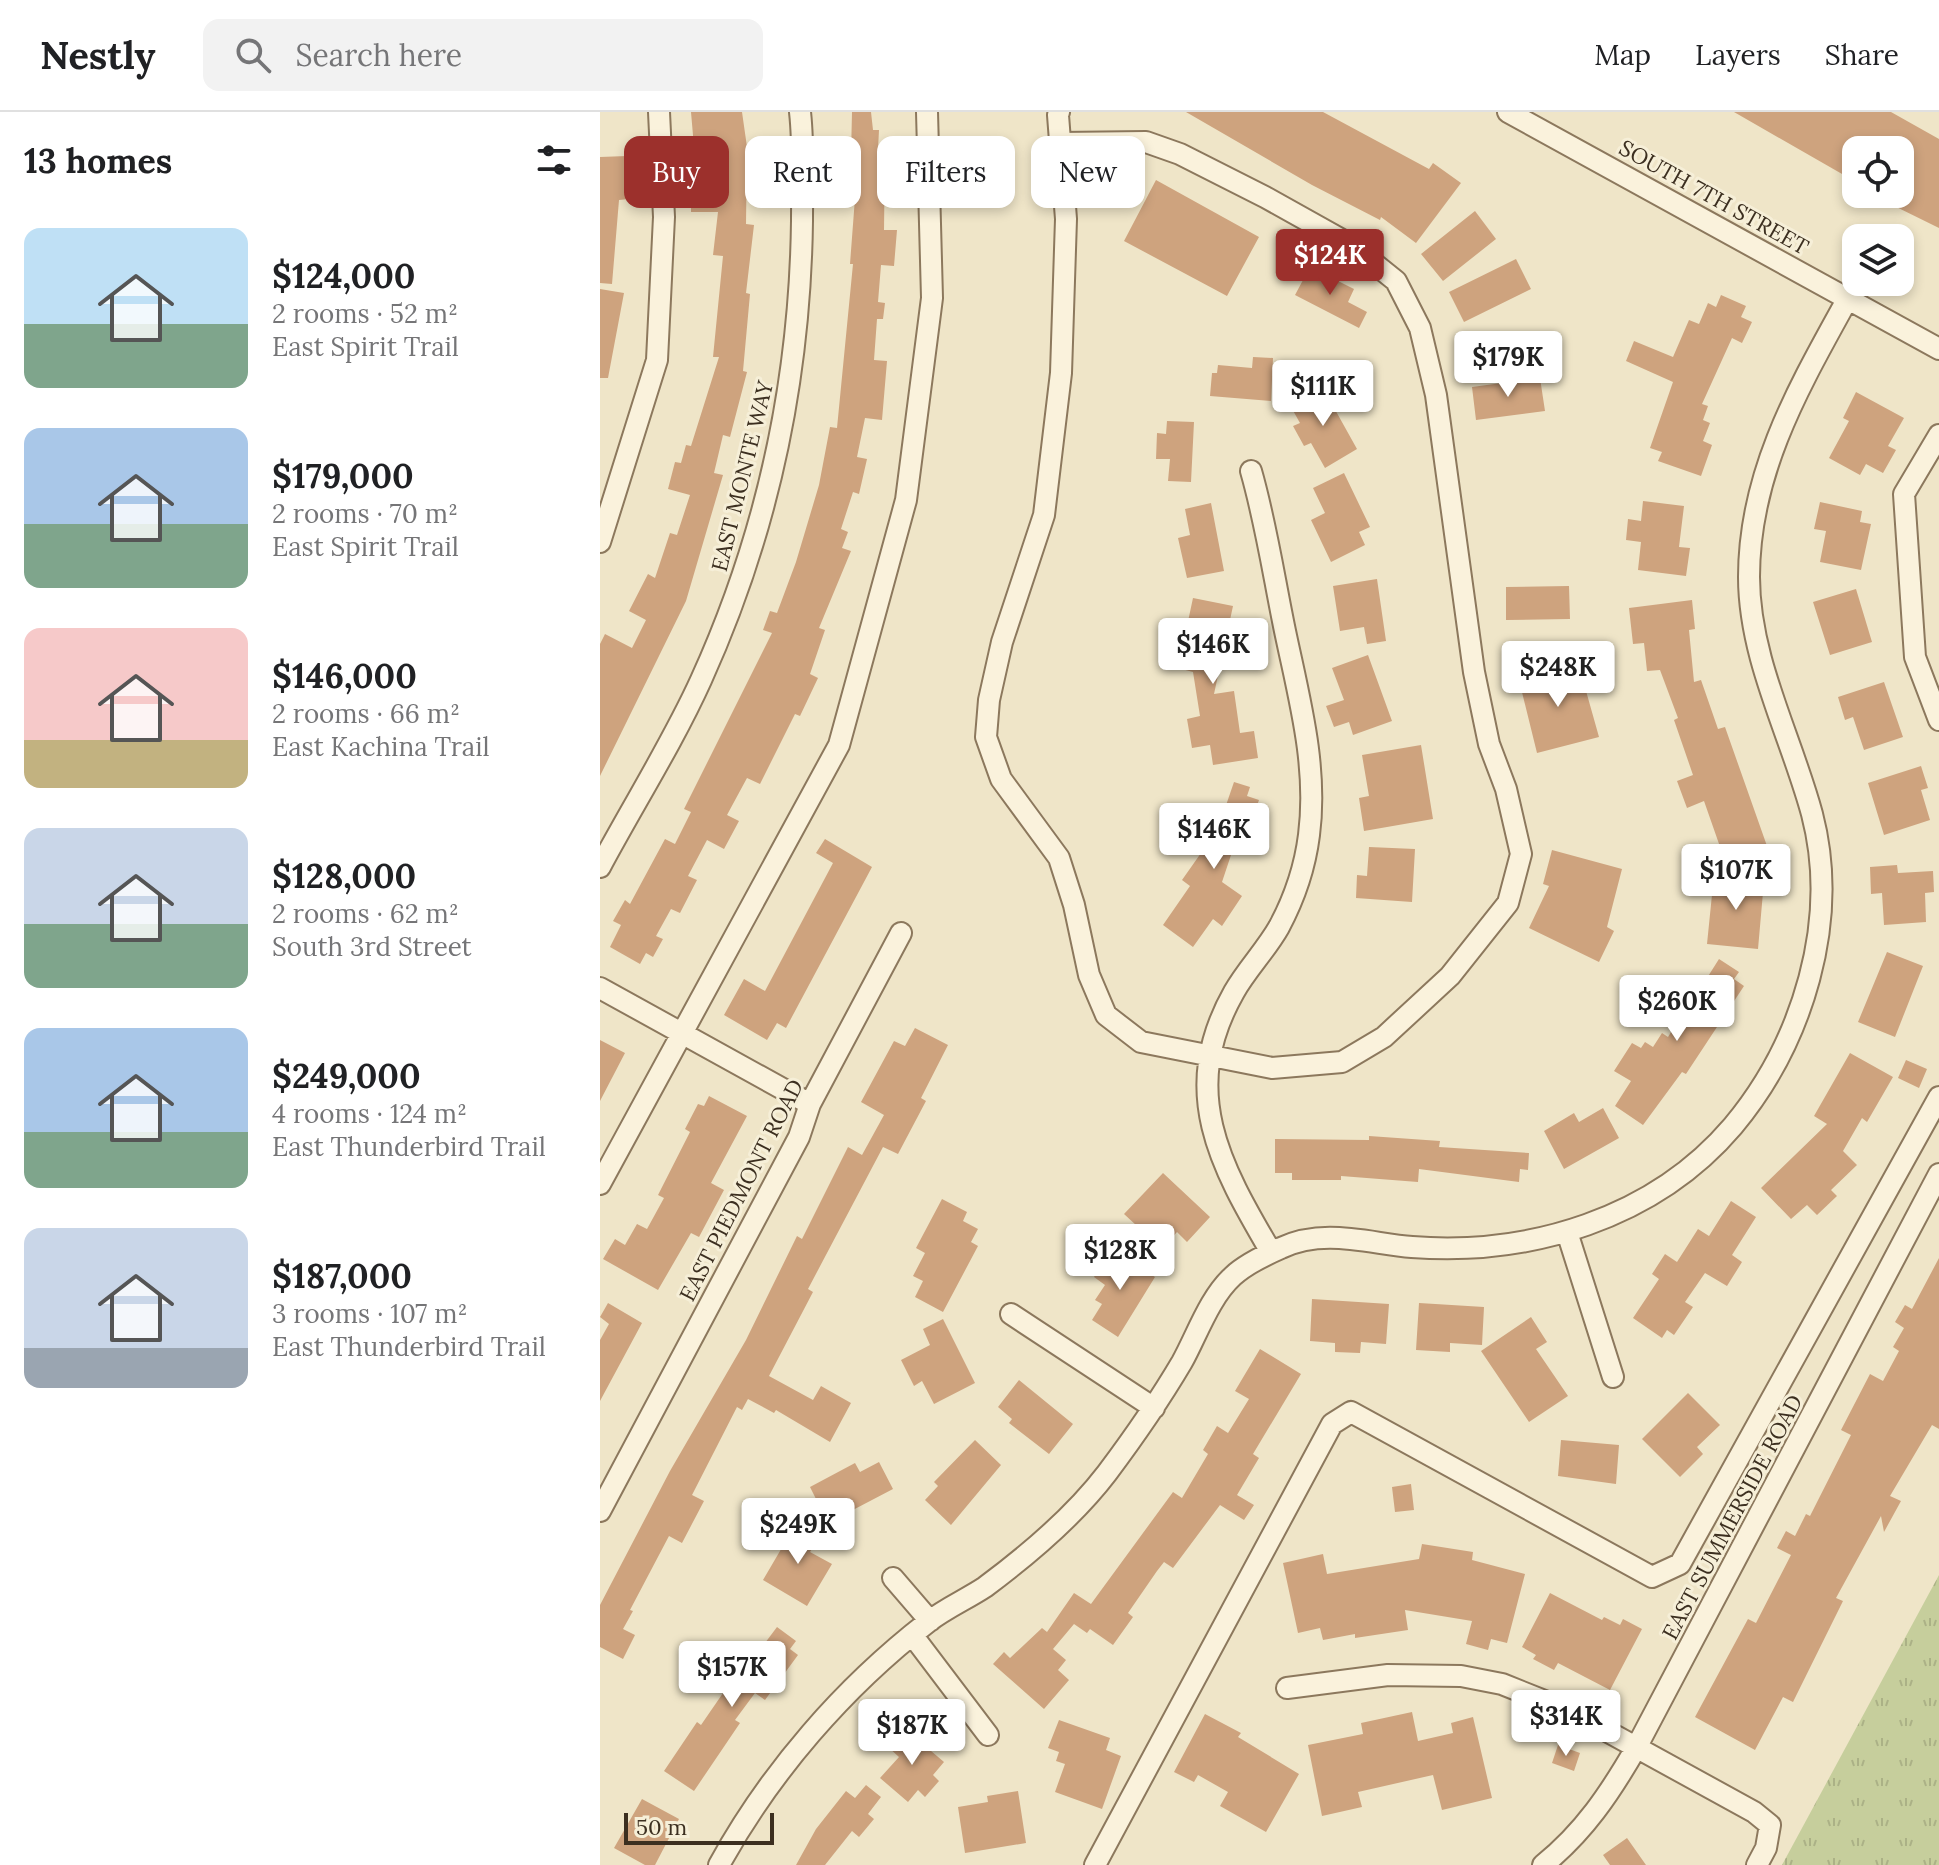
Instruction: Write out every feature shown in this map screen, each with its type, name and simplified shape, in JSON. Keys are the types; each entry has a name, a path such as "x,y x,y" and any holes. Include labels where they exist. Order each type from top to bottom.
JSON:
{"street":[{"path":"600,542 657,360 664,217 659,112"},
{"name":"EAST MONTE WAY","path":"600,867 700,683 756,532 789,394 800,310 803,163 800,112"},
{"path":"600,1184 839,745 906,500 932,298 927,112"},
{"path":"1059,112 1061,136"},
{"name":"SOUTH 7TH STREET","path":"1508,112 1939,349"},
{"path":"1063,208 1066,291 1061,373 1044,515 1002,642 989,700 986,737 1001,779 1059,858 1074,905 1089,975 1106,1015 1141,1042 1272,1068 1342,1062 1384,1037 1450,976 1508,903 1521,854 1506,789 1489,744 1474,672 1436,395 1420,328 1396,281 1351,245 1180,154 1145,142"},
{"path":"719,1865 778,1771 870,1674 930,1621 985,1587 1055,1528 1102,1480 1154,1408 1208,1311 1232,1277 1293,1242 1338,1235 1439,1249 1519,1244 1567,1232 1631,1208 1685,1170 1731,1129 1768,1077 1797,1018 1809,981 1818,934 1822,884 1818,846 1755,626 1749,583 1757,492 1777,431 1848,298"},
{"path":"1939,435 1904,494 1915,657 1939,720"},
{"path":"1251,471 1311,764 1312,803 1304,865 1279,927 1234,991 1211,1055 1207,1100 1211,1125 1228,1179 1271,1252"},
{"name":"EAST PIEDMONT ROAD","path":"600,1511 799,1137 810,1104 901,933"},
{"path":"600,988 810,1104"},
{"path":"1095,1865 1332,1424 1351,1412 1652,1577 1680,1564 1939,1097"},
{"name":"EAST SUMMERSIDE ROAD","path":"1543,1865 1566,1847 1605,1802 1636,1748 1939,1174"},
{"path":"1567,1232 1613,1377"},
{"path":"1011,1314 1154,1408"},
{"path":"893,1578 930,1621"},
{"path":"913,1636 988,1735"},
{"path":"1287,1688 1388,1675 1461,1676 1502,1684 1544,1699 1754,1812 1770,1825 1766,1848 1757,1865"}],"green space":[{"path":"1939,1575 1939,1865 1782,1865"}],"building":[{"path":"691,112 742,112 745,136 746,224 754,225 746,293 750,294 743,371 747,372 730,437 723,435 714,473 723,475 686,601 600,776 600,644 605,634 632,648 646,620 629,611 648,574 655,578 670,533 677,535 690,495 668,489 675,462 681,463 686,445 691,446 719,357 713,357 723,256 713,255 718,212 691,212 691,208 729,208 729,136 693,136"},
{"path":"852,112 871,112 873,130 879,130 877,208 884,208 884,230 897,230 894,266 881,265 878,302 885,303 883,319 877,319 874,360 887,361 882,420 865,418 857,457 867,459 859,494 853,492 841,529 848,532 842,548 851,551 819,628 825,630 810,674 818,678 800,716 795,714 760,784 747,778 727,815 739,821 724,849 707,840 688,876 697,880 680,913 671,909 656,936 663,939 653,957 646,953 640,964 610,947 621,925 613,921 625,900 630,904 665,839 675,844 691,812 684,809 772,633 763,630 770,611 777,613 796,562 819,485 830,427 837,428 853,264 850,264 854,208 861,208 861,136 851,136"},
{"path":"1186,112 1323,112 1429,169 1433,163 1461,183 1416,243 1381,217 1380,220 1312,185"},
{"path":"1734,112 1891,112 1939,139 1939,228 1898,208 1914,208 1914,136 1842,136 1842,174"},
{"path":"624,156 624,200 619,200 612,284 600,283 600,157"},
{"path":"1156,180 1259,237 1227,296 1124,241 1141,208 1145,208 1145,201"},
{"path":"1475,211 1496,239 1443,281 1421,254"},
{"path":"1516,259 1531,289 1464,322 1449,292"},
{"path":"1310,267 1354,289 1348,302 1367,312 1359,328 1295,295"},
{"path":"600,289 624,293 608,378 600,378"},
{"path":"1721,295 1746,306 1741,317 1752,322 1742,343 1732,338 1702,404 1708,406 1703,420 1710,423 1703,441 1712,445 1701,476 1658,461 1662,452 1650,448 1673,382 1626,361 1634,341 1673,357 1689,320 1699,324 1708,303 1716,307"},
{"path":"1253,357 1273,358 1271,401 1210,396 1212,373 1217,373 1218,365 1252,368"},
{"path":"1540,378 1545,411 1476,420 1472,387"},
{"path":"1323,388 1357,449 1325,468 1311,443 1304,446 1293,426 1300,423 1291,407"},
{"path":"1856,392 1904,418 1888,446 1896,450 1883,473 1866,464 1860,475 1829,458 1849,421 1843,418"},
{"path":"1167,421 1194,422 1191,482 1168,481 1170,459 1156,459 1157,433 1166,434"},
{"path":"1344,473 1370,527 1359,532 1365,545 1331,562 1311,520 1325,513 1313,488"},
{"path":"1643,501 1684,506 1679,547 1690,548 1686,576 1638,570 1641,542 1626,540 1628,519 1641,521"},
{"path":"1820,502 1862,511 1860,522 1871,524 1861,570 1820,562 1826,531 1814,529"},
{"path":"1211,503 1224,571 1187,578 1178,538 1190,535 1185,509"},
{"path":"1377,579 1386,641 1367,644 1364,627 1340,631 1333,586"},
{"path":"1569,586 1570,619 1506,620 1506,587"},
{"path":"1856,589 1872,642 1830,655 1813,602"},
{"path":"1193,598 1233,606 1214,694 1234,691 1240,733 1254,731 1258,758 1213,765 1210,745 1192,748 1187,719 1200,716 1193,672 1178,668"},
{"path":"1692,600 1695,629 1689,630 1694,682 1701,680 1718,729 1725,727 1767,846 1725,861 1704,801 1687,808 1677,781 1693,775 1674,720 1678,718 1660,670 1647,671 1644,643 1633,644 1629,608"},
{"path":"1368,655 1392,721 1353,735 1349,722 1334,727 1326,706 1344,700 1332,668"},
{"path":"1579,666 1599,737 1537,753 1519,680"},
{"path":"1884,682 1903,737 1864,750 1853,717 1845,720 1838,697"},
{"path":"1421,745 1433,819 1364,831 1359,798 1369,796 1362,755"},
{"path":"1921,766 1928,788 1921,790 1930,820 1884,835 1868,783"},
{"path":"1234,782 1250,787 1247,796 1259,800 1243,846 1235,843 1222,882 1242,896 1222,926 1213,919 1193,947 1163,925 1190,886 1182,880 1213,836 1207,835 1215,811 1223,814"},
{"path":"825,839 872,867 786,1028 777,1023 767,1040 724,1015 744,979 765,991 833,863 816,853"},
{"path":"1369,847 1415,849 1412,902 1356,898 1357,875 1367,876"},
{"path":"1552,850 1622,869 1607,927 1614,931 1599,962 1529,928 1549,886 1543,884"},
{"path":"1897,865 1898,873 1933,871 1934,892 1925,893 1926,922 1884,925 1882,893 1871,894 1870,867"},
{"path":"1714,875 1764,881 1758,949 1707,944"},
{"path":"1887,952 1923,966 1895,1037 1858,1022"},
{"path":"1719,959 1739,972 1734,979 1744,986 1686,1074 1682,1072 1643,1125 1615,1106 1631,1081 1614,1071 1632,1043 1641,1048 1645,1042 1653,1047 1662,1033 1668,1037 1686,1008 1675,1001 1688,981 1700,989"},
{"path":"915,1028 948,1045 921,1098 926,1101 898,1154 883,1147 808,1289 813,1292 769,1376 813,1400 821,1386 851,1403 830,1442 776,1410 774,1413 748,1399 742,1410 737,1407 692,1495 704,1501 682,1543 669,1536 630,1610 633,1611 623,1629 635,1635 623,1659 600,1647 600,1605 670,1471 746,1340 797,1236 802,1239 848,1147 862,1155 884,1115 861,1102 894,1041 905,1046"},
{"path":"600,1040 625,1053 600,1101"},
{"path":"1850,1053 1893,1077 1867,1122 1862,1118 1843,1151 1857,1165 1831,1190 1837,1196 1817,1215 1807,1205 1791,1219 1761,1188 1827,1124 1814,1116"},
{"path":"1906,1060 1927,1069 1919,1088 1898,1078"},
{"path":"709,1096 747,1116 711,1183 724,1190 699,1237 691,1233 658,1290 603,1259 615,1239 625,1245 637,1224 647,1229 664,1198 658,1195 690,1132 685,1129 698,1104 704,1106"},
{"path":"1603,1108 1619,1138 1564,1169 1544,1131 1574,1113 1579,1122"},
{"path":"1369,1136 1440,1141 1439,1147 1529,1153 1528,1170 1520,1169 1519,1182 1419,1169 1418,1182 1341,1176 1341,1180 1292,1180 1292,1173 1275,1173 1275,1139 1369,1140"},
{"path":"1163,1173 1210,1217 1187,1242 1177,1232 1162,1249 1124,1214"},
{"path":"942,1199 967,1212 963,1221 978,1229 971,1242 978,1246 943,1312 915,1297 923,1281 913,1276 925,1253 916,1248"},
{"path":"1731,1201 1756,1217 1732,1255 1742,1262 1727,1286 1705,1273 1685,1302 1693,1307 1674,1335 1667,1330 1662,1338 1633,1318 1659,1279 1652,1274 1665,1254 1677,1262 1698,1229 1709,1236"},
{"path":"1111,1250 1155,1277 1118,1337 1092,1320 1102,1304 1095,1300 1105,1285 1094,1277"},
{"path":"1939,1258 1939,1429 1932,1425 1890,1496 1901,1501 1884,1532 1881,1516 1836,1598 1843,1601 1793,1702 1783,1697 1755,1750 1695,1717 1748,1619 1756,1623 1791,1555 1777,1548 1786,1531 1795,1536 1806,1514 1810,1516 1851,1435 1841,1430 1870,1374 1883,1381 1899,1351 1893,1347 1904,1328 1895,1322 1905,1305 1912,1309"},
{"path":"1312,1299 1389,1304 1386,1344 1361,1342 1360,1353 1335,1352 1335,1343 1310,1341"},
{"path":"608,1303 642,1323 600,1401 600,1340 609,1324 600,1317"},
{"path":"1419,1303 1484,1307 1482,1345 1450,1343 1450,1352 1416,1350"},
{"path":"1531,1317 1547,1342 1536,1349 1568,1396 1529,1422 1481,1351"},
{"path":"943,1319 975,1383 934,1404 922,1381 914,1386 901,1360 930,1345 923,1329"},
{"path":"1260,1349 1301,1374 1253,1454 1259,1458 1237,1495 1254,1505 1244,1520 1220,1505 1173,1568 1164,1562 1157,1571 1128,1613 1133,1617 1113,1645 1090,1629 1087,1633 1074,1624 1053,1649 1066,1660 1058,1670 1069,1680 1044,1709 993,1664 1004,1652 1010,1658 1042,1628 1047,1632 1074,1593 1091,1604 1173,1492 1182,1498 1208,1454 1203,1450 1217,1426 1228,1433 1249,1399 1235,1391"},
{"path":"1019,1380 1073,1424 1049,1454 1009,1423 1012,1419 998,1407"},
{"path":"1688,1393 1720,1425 1697,1447 1703,1454 1680,1477 1642,1439"},
{"path":"975,1440 1001,1465 951,1525 925,1500 938,1486 934,1482"},
{"path":"1561,1440 1619,1445 1616,1484 1558,1476"},
{"path":"879,1462 893,1489 828,1523 810,1487 855,1463 860,1472"},
{"path":"1411,1484 1414,1510 1395,1512 1392,1487"},
{"path":"797,1522 820,1536 810,1552 832,1564 807,1606 763,1580"},
{"path":"1422,1544 1473,1552 1472,1560 1525,1574 1507,1643 1491,1639 1488,1650 1466,1644 1472,1621 1405,1610 1408,1630 1323,1640 1320,1628 1298,1633 1283,1563 1323,1554 1327,1574 1419,1559"},
{"path":"1550,1593 1602,1620 1604,1617 1620,1625 1623,1619 1642,1629 1610,1690 1558,1663 1554,1670 1533,1659 1536,1655 1522,1647"},
{"path":"777,1627 796,1641 790,1649 798,1655 765,1700 755,1693 735,1720 740,1723 694,1791 664,1771 697,1722 701,1725 752,1651 756,1655"},
{"path":"1412,1712 1418,1741 1453,1733 1451,1723 1473,1717 1492,1798 1442,1810 1433,1775 1358,1792 1362,1807 1322,1816 1308,1745 1363,1734 1361,1723"},
{"path":"1205,1714 1241,1733 1238,1737 1299,1774 1266,1832 1220,1806 1228,1792 1198,1775 1194,1782 1174,1772"},
{"path":"1059,1720 1110,1738 1106,1750 1121,1756 1102,1809 1055,1792 1065,1764 1056,1761 1059,1752 1048,1748"},
{"path":"904,1728 944,1762 933,1775 939,1781 925,1797 918,1790 908,1802 880,1778 899,1757 888,1747"},
{"path":"1558,1745 1580,1753 1574,1771 1552,1763"},
{"path":"866,1785 881,1797 868,1814 874,1819 859,1837 852,1831 825,1865 796,1865 816,1829 846,1791 855,1798"},
{"path":"1018,1791 1026,1843 965,1853 958,1807 988,1802 987,1796"},
{"path":"642,1799 679,1819 655,1865 645,1865 614,1848"},
{"path":"1627,1838 1646,1865 1610,1865 1603,1855"}]}
